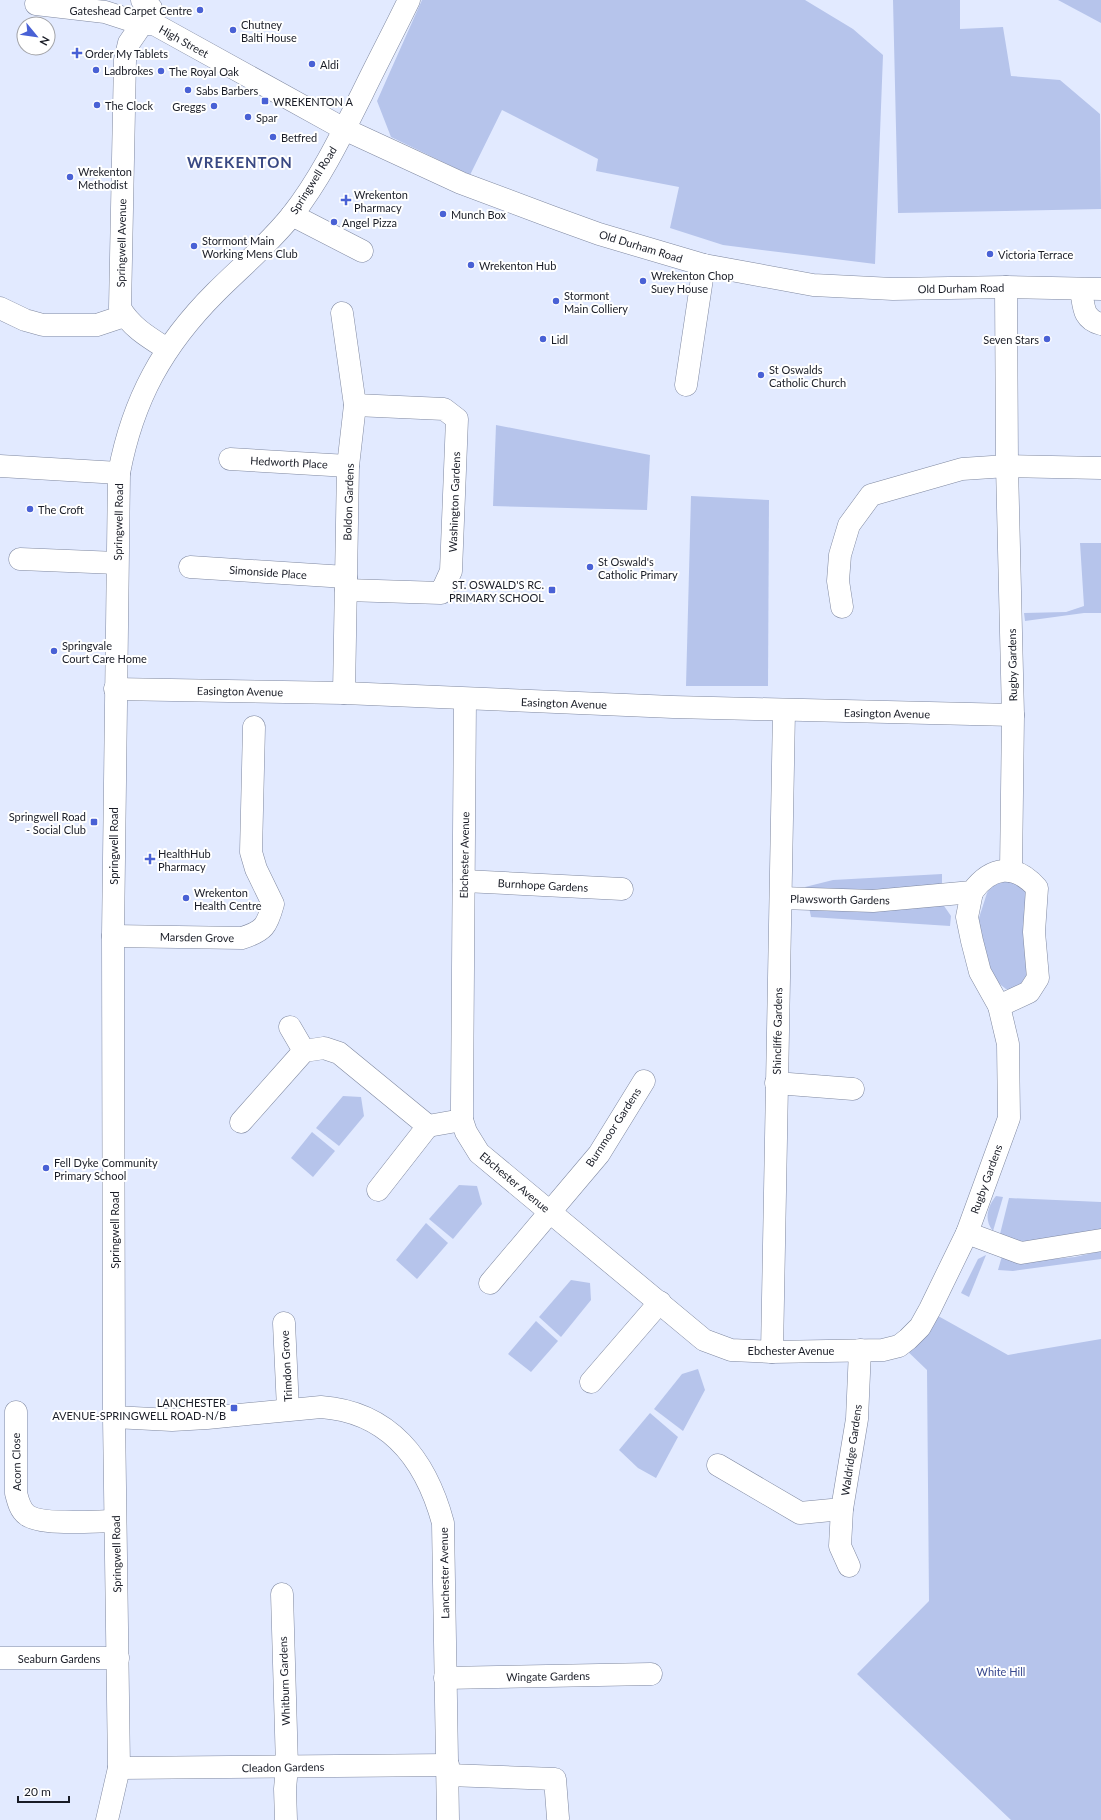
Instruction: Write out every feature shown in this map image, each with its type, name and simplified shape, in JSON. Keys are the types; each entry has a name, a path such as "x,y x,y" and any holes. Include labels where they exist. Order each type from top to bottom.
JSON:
{"street":[{"name":"High Street","path":"142,0 151,8 148,24 344,129"},
{"name":"Springwell Road","path":"108,1820 118,1775 118,1658 114,1417 113,936 115,689 119,473 124,446 133,416 167,349 189,320 269,242 292,215 321,171 344,129 409,0"},
{"path":"39,1 105,12 148,24"},
{"name":"Springwell Avenue","path":"124,316 120,308 125,60 129,43 148,24"},
{"name":"Old Durham Road","path":"344,129 461,183 599,234 704,265 814,285 893,289 1006,287 1091,289"},
{"path":"292,215 362,251"},
{"path":"686,385 704,265"},
{"name":"Rugby Gardens","path":"1006,287 1007,466 1013,715 1010,871"},
{"path":"1091,289 1084,313 1092,322 1101,324"},
{"path":"0,308 26,320 43,324 97,325 124,316 145,335 167,349"},
{"name":"Boldon Gardens","path":"342,313 355,405 348,466 344,693"},
{"name":"Washington Gardens","path":"346,584 441,594 451,571 457,419 444,409 355,405"},
{"name":"Hedworth Place","path":"230,459 348,466"},
{"path":"0,466 119,473"},
{"path":"842,607 838,581 840,555 849,524 871,495 962,469 1007,466 1101,468"},
{"path":"20,559 117,563"},
{"name":"Simonside Place","path":"190,567 346,584"},
{"name":"Easington Avenue","path":"115,689 344,693 465,699 784,710 1013,715"},
{"name":"Ebchester Avenue","path":"465,699 462,1120 466,1132 479,1153 704,1340 731,1350 772,1352 883,1350 899,1346 908,1338"},
{"name":"Shincliffe Gardens","path":"772,1352 784,710"},
{"name":"Marsden Grove","path":"113,936 242,938 258,932 269,920 273,904 256,869 251,852 254,727"},
{"path":"972,892 980,881 988,875 999,871 1010,871 1028,878 1037,888 1034,932 1038,978 1029,992 998,1006"},
{"name":"Burnhope Gardens","path":"464,882 622,889"},
{"name":"Rugby Gardens","path":"908,1338 920,1327 927,1315 967,1233 1009,1118 1008,1044 998,1006 980,972 972,941 967,917 972,892"},
{"name":"Plawsworth Gardens","path":"781,898 880,901 972,892"},
{"path":"290,1028 304,1050"},
{"path":"241,1122 304,1050 324,1048 339,1053 428,1126"},
{"name":"Burnmoor Gardens","path":"490,1283 599,1154 644,1081"},
{"path":"776,1083 853,1089"},
{"path":"378,1190 428,1126 462,1120"},
{"path":"967,1233 1021,1253 1101,1240"},
{"path":"591,1382 660,1302"},
{"name":"Trimdon Grove","path":"284,1323 288,1409"},
{"name":"Waldridge Gardens","path":"718,1465 800,1513 842,1509 857,1419 860,1350"},
{"name":"Lanchester Avenue","path":"114,1417 172,1420 207,1418 321,1406 338,1408 373,1421 393,1435 417,1460 436,1499 443,1523 448,1820"},
{"name":"Acorn Close","path":"16,1412 16,1494 20,1506 26,1515 38,1520 115,1521"},
{"path":"842,1509 840,1546 849,1566"},
{"name":"Whitburn Gardens","path":"282,1594 287,1767 285,1789 286,1820"},
{"name":"Seaburn Gardens","path":"0,1658 118,1658"},
{"name":"Wingate Gardens","path":"445,1678 651,1674"},
{"name":"Cleadon Gardens","path":"118,1775 287,1767 448,1770 555,1779 558,1818"}],"green space":[{"path":"422,0 805,0 853,29 883,55 875,264 723,245 670,228 679,187 596,171 598,159 502,110 470,175 391,137 377,101"},
{"path":"893,0 960,0 960,29 1003,27 1011,76 1060,80 1100,114 1101,209 898,213"},
{"path":"1058,0 1101,0 1101,23"},
{"path":"496,425 650,455 647,510 493,506"},
{"path":"691,496 769,500 768,686 686,686"},
{"path":"1080,543 1101,543 1101,613 1084,613 1025,621 1024,613 1066,612 1084,606"},
{"path":"942,874 942,885 905,890 809,892 805,887 833,880"},
{"path":"1005,880 1020,885 1029,899 1027,974 1020,985 1013,990 1006,989 997,982 988,964 978,921 987,893 994,883"},
{"path":"942,903 951,916 950,926 811,917 809,907"},
{"path":"343,1096 361,1097 364,1116 339,1146 316,1128"},
{"path":"312,1132 335,1151 313,1177 291,1158"},
{"path":"459,1185 477,1186 482,1204 453,1239 429,1219"},
{"path":"996,1196 1003,1197 993,1231 988,1222 988,1214 990,1205"},
{"path":"1009,1198 1101,1202 1101,1234 1027,1243 999,1238"},
{"path":"426,1223 448,1243 417,1279 396,1260"},
{"path":"1101,1251 1101,1259 1013,1271 998,1270 1002,1256 1032,1261 1075,1257"},
{"path":"986,1255 969,1297 961,1293 978,1259"},
{"path":"571,1280 590,1283 591,1300 561,1337 539,1317"},
{"name":"White Hill","path":"931,1312 1008,1355 1101,1339 1101,1820 1011,1820 857,1674 929,1601 927,1370 902,1346"},
{"path":"536,1321 558,1341 531,1372 508,1354"},
{"path":"698,1369 705,1390 683,1431 654,1409 682,1374"},
{"path":"650,1413 678,1437 656,1478 638,1468 619,1450"}],"place":[{"name":"Gateshead Carpet Centre","path":"200,10"},
{"name":"Chutney Balti House","path":"233,30"},
{"name":"Order My Tablets","path":"77,53"},
{"name":"Aldi","path":"312,64"},
{"name":"Ladbrokes","path":"96,70"},
{"name":"The Royal Oak","path":"161,71"},
{"name":"Sabs Barbers","path":"188,90"},
{"name":"WREKENTON A","path":"265,101"},
{"name":"The Clock","path":"97,105"},
{"name":"Greggs","path":"214,106"},
{"name":"Spar","path":"248,117"},
{"name":"Betfred","path":"273,137"},
{"name":"Wrekenton Methodist","path":"70,177"},
{"name":"Wrekenton Pharmacy","path":"346,200"},
{"name":"Munch Box","path":"443,214"},
{"name":"Angel Pizza","path":"334,222"},
{"name":"Stormont Main Working Mens Club","path":"194,246"},
{"name":"Victoria Terrace","path":"990,254"},
{"name":"Wrekenton Hub","path":"471,265"},
{"name":"Wrekenton Chop Suey House","path":"643,281"},
{"name":"Stormont Main Colliery","path":"556,301"},
{"name":"Lidl","path":"543,339"},
{"name":"Seven Stars","path":"1047,339"},
{"name":"St Oswalds Catholic Church","path":"761,375"},
{"name":"The Croft","path":"30,509"},
{"name":"St Oswald's Catholic Primary","path":"590,567"},
{"name":"ST. OSWALD'S RC. PRIMARY SCHOOL","path":"552,590"},
{"name":"Springvale Court Care Home","path":"54,651"},
{"name":"Springwell Road - Social Club","path":"94,822"},
{"name":"HealthHub Pharmacy","path":"150,859"},
{"name":"Wrekenton Health Centre","path":"186,898"},
{"name":"Fell Dyke Community Primary School","path":"46,1168"},
{"name":"LANCHESTER AVENUE-SPRINGWELL ROAD-N/B","path":"234,1408"}],"district":[{"name":"WREKENTON","path":"240,162"}]}
